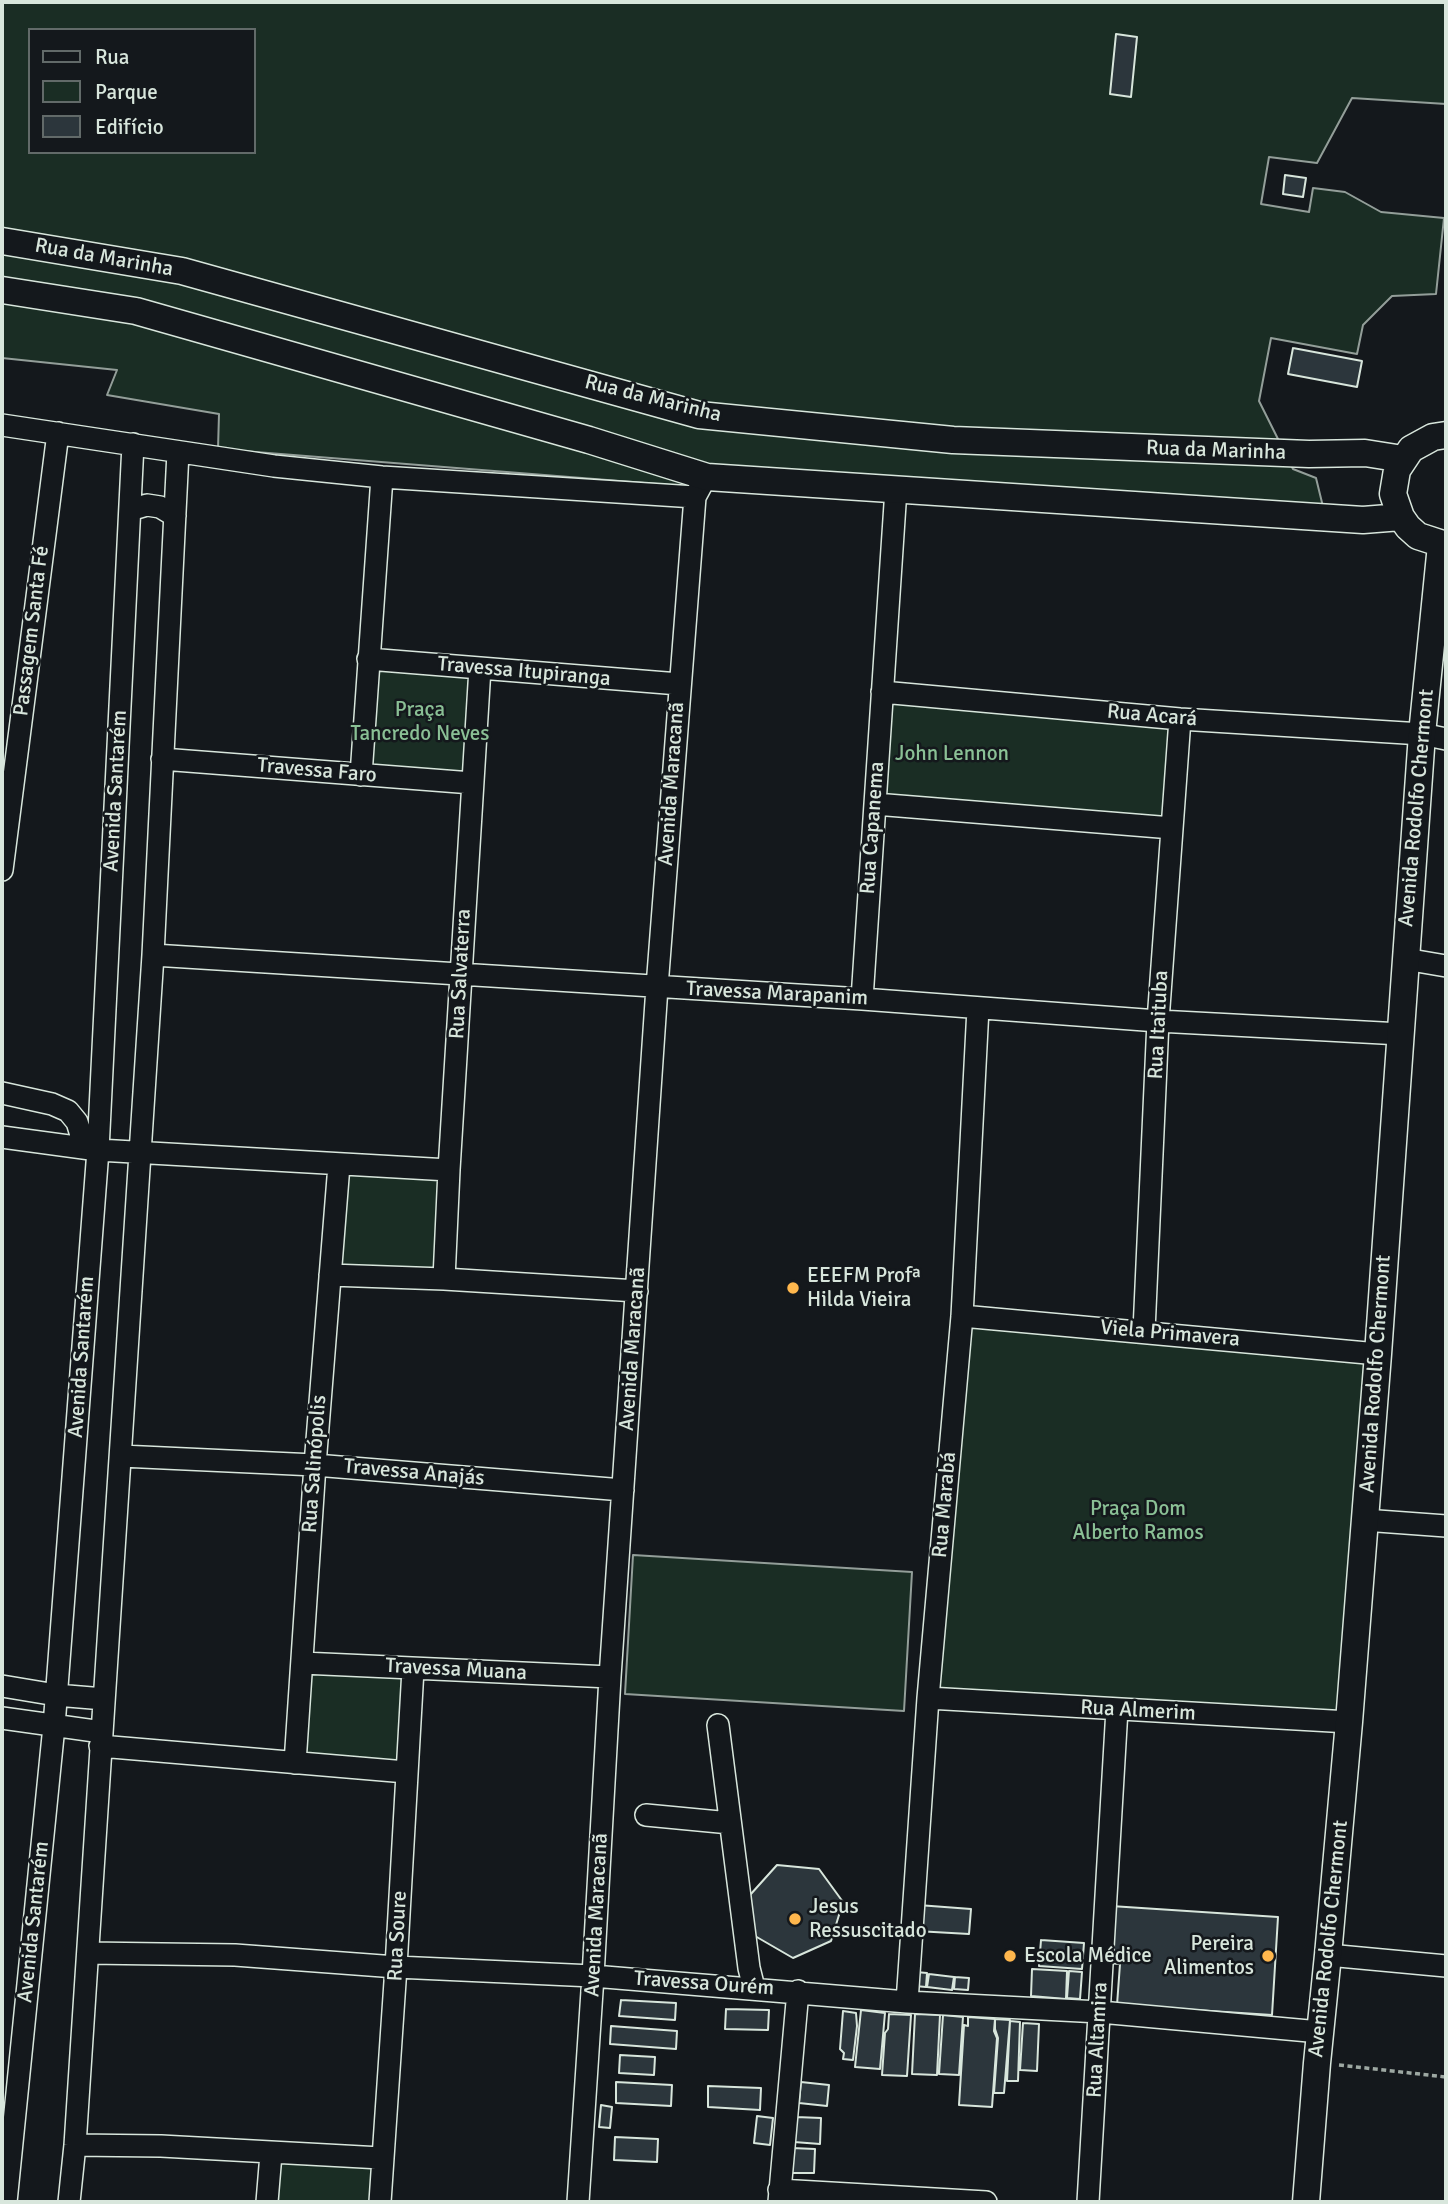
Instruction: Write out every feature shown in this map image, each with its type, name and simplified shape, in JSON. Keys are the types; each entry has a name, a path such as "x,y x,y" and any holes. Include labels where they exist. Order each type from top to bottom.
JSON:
{"main road":[{"name":"Rua da Marinha","path":"2,241 181,271 699,415 953,440 1309,454 1365,453 1403,459"},
{"path":"2,290 136,311 589,440 701,487 896,489 1363,520 1401,517"},
{"path":"1444,545 1418,536 1401,517 1396,506 1394,482 1403,459 1421,442 1446,431"},
{"name":"Avenida Rodolfo Chermont","path":"1306,2202 1349,1722 1405,960 1434,736 1444,545"}],"street":[{"path":"2,425 274,466 382,477 701,487"},
{"name":"Passagem Santa Fé","path":"2,870 58,433"},
{"name":"Avenida Santarém","path":"6,2202 54,1726 133,444"},
{"path":"69,2202 75,2146 141,1152 178,452"},
{"path":"361,775 382,477"},
{"name":"Avenida Maracanã","path":"578,2202 610,1677 657,987 679,684 701,487"},
{"name":"Rua Capanema","path":"862,999 896,489"},
{"path":"130,510 147,505 160,507 175,516"},
{"name":"Travessa Itupiranga","path":"368,659 679,684"},
{"name":"Rua Salvaterra","path":"444,1279 480,668"},
{"name":"Rua Acará","path":"882,692 1180,719 1434,736"},
{"name":"Rua Itaituba","path":"1144,1331 1158,1021 1180,719"},
{"name":"Travessa Faro","path":"162,759 472,783"},
{"path":"875,804 1172,828"},
{"name":"Travessa Marapanim","path":"153,956 862,999 1158,1021 1401,1034"},
{"path":"1405,960 1446,965"},
{"name":"Rua Marabá","path":"907,2001 928,1698 962,1316 978,1008"},
{"path":"2,1093 52,1104 68,1111 91,1149"},
{"path":"2,1137 91,1149 449,1170"},
{"name":"Rua Salinópolis","path":"295,1763 339,1165"},
{"path":"330,1275 637,1291"},
{"name":"Viela Primavera","path":"962,1316 1378,1354"},
{"name":"Travessa Anajás","path":"121,1456 315,1465 623,1490"},
{"path":"1364,1520 1446,1526"},
{"name":"Travessa Muana","path":"302,1663 610,1677"},
{"name":"Rua Soure","path":"380,2202 413,1669"},
{"path":"2,1686 56,1695 104,1699"},
{"name":"Rua Almerim","path":"928,1698 1349,1722"},
{"name":"Rua Altamira","path":"1088,2202 1117,1709"},
{"path":"2,1718 54,1726 101,1739 295,1763 407,1772"},
{"path":"718,1725 749,1968 754,1988"},
{"path":"646,1815 730,1823"},
{"name":"Travessa Ourém","path":"88,1953 235,1955 396,1968 593,1976 907,2001 1100,2012 1320,2032"},
{"path":"1328,1955 1446,1966"},
{"path":"797,1991 779,2196 986,2202"},
{"path":"75,2146 161,2146 382,2158"},
{"path":"267,2202 271,2154"}],"path":[{"path":"1317,2063 1446,2077"}],"green space":[{"path":"2,2 1446,2 1446,104 1352,98 1317,163 1269,157 1261,204 1309,212 1313,188 1345,192 1381,212 1444,218 1436,294 1392,296 1363,325 1357,354 1271,338 1259,401 1293,469 1316,478 1326,519 695,487 218,449 219,414 107,395 117,370 2,358"},
{"name":"Praça Tancredo Neves","path":"368,659 480,668 472,783 361,775"},
{"name":"John Lennon","path":"882,692 1180,719 1172,828 875,804"},
{"path":"339,1165 449,1170 444,1279 330,1275"},
{"name":"Praça Dom Alberto Ramos","path":"962,1316 1378,1354 1349,1722 928,1698"},
{"path":"633,1555 912,1572 904,1711 625,1694"},
{"path":"302,1663 413,1669 406,1772 295,1763"},
{"path":"271,2154 381,2158 380,2202 267,2202"}],"building":[{"path":"1116,34 1137,37 1131,97 1110,94"},
{"path":"1285,175 1306,178 1303,197 1283,194"},
{"path":"1293,348 1362,361 1357,387 1288,374"},
{"name":"Jesus Ressuscitado","path":"777,1865 819,1869 843,1902 831,1941 793,1958 755,1936 750,1895"},
{"path":"918,1905 971,1909 969,1934 916,1931"},
{"path":"1111,1906 1278,1917 1272,2015 1117,2005 1120,1964 1107,1963"},
{"path":"1041,1940 1084,1943 1082,1969 1039,1966"},
{"path":"1032,1969 1067,1971 1066,1999 1031,1996"},
{"path":"1069,1971 1082,1972 1080,1999 1067,1998"},
{"path":"916,1972 927,1973 926,1987 915,1986"},
{"path":"929,1974 954,1977 952,1990 927,1987"},
{"path":"955,1977 969,1978 968,1990 954,1989"},
{"path":"621,2000 676,2003 675,2020 619,2016"},
{"path":"726,2009 769,2010 768,2030 725,2029"},
{"path":"861,2010 885,2013 880,2069 855,2067"},
{"path":"843,2011 856,2013 853,2060 843,2059 844,2053 840,2049"},
{"path":"889,2014 911,2015 907,2076 882,2075"},
{"path":"915,2014 940,2015 937,2075 912,2074"},
{"path":"943,2015 963,2017 959,2075 939,2074"},
{"path":"968,2017 995,2019 994,2031 997,2038 992,2107 959,2105 964,2025 968,2026"},
{"path":"995,2019 1010,2020 1004,2093 994,2093 998,2038"},
{"path":"1010,2021 1020,2022 1018,2081 1007,2081"},
{"path":"1023,2023 1039,2024 1037,2071 1020,2070"},
{"path":"611,2026 677,2031 676,2049 610,2044"},
{"path":"620,2055 655,2057 654,2075 619,2073"},
{"path":"616,2082 672,2085 671,2106 616,2103"},
{"path":"801,2082 829,2085 827,2106 799,2103"},
{"path":"708,2086 761,2088 760,2110 708,2107"},
{"path":"601,2105 612,2107 610,2128 599,2127"},
{"path":"757,2116 773,2118 770,2145 754,2143"},
{"path":"796,2117 821,2118 820,2144 794,2142"},
{"path":"615,2137 658,2139 657,2162 614,2160"},
{"path":"792,2148 815,2149 814,2173 792,2173"}],"place":[{"name":"EEEFM Profª Hilda Vieira","path":"793,1288"},
{"name":"Jesus Ressuscitado","path":"795,1919"},
{"name":"Escola Médice","path":"1010,1956"},
{"name":"Pereira Alimentos","path":"1268,1956"}]}
